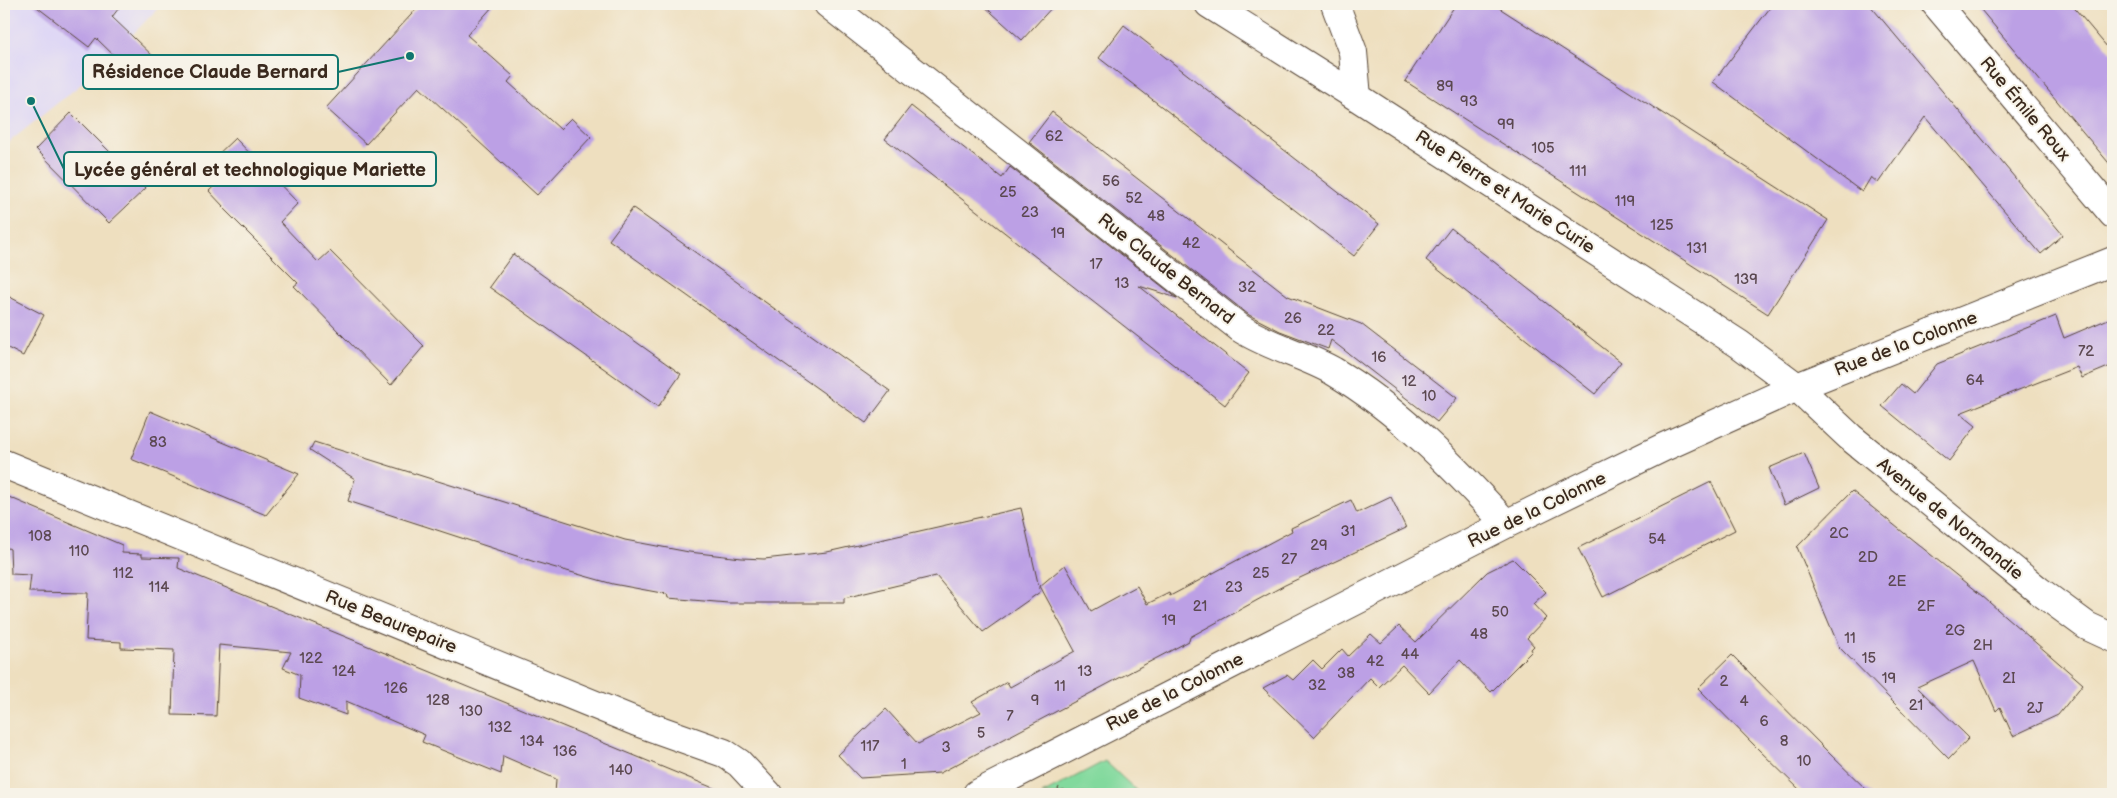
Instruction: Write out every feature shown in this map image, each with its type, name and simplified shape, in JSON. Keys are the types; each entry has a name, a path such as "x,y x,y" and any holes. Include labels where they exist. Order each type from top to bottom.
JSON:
{"street":[{"name":"Rue Claude Bernard","path":"828,4 1240,328 1268,344 1332,372 1414,430 1445,458 1506,524"},
{"name":"Rue Pierre et Marie Curie","path":"1209,4 1740,344 1797,387"},
{"path":"1335,4 1353,52 1357,97"},
{"name":"Rue Émile Roux","path":"1936,4 2113,214"},
{"name":"Rue de la Colonne","path":"977,794 1506,524 1664,447 1797,387 2113,261"},
{"name":"Avenue de Normandie","path":"1797,387 1850,437 2038,590 2088,626 2113,638"},
{"name":"Rue Beaurepaire","path":"4,464 637,722 724,753 739,763 768,794"}],"path":[{"path":"2065,794 2078,791"}],"shaded area":[{"path":"4,4 162,4 132,35 136,40 4,146"}],"green space":[{"path":"1105,761 1140,794 1042,794"}],"building":[{"path":"33,4 122,4 112,17 156,59 137,78 96,38 89,47"},
{"path":"421,4 495,4 467,35 513,76 508,82 560,129 571,118 591,137 537,195 419,87 366,144 326,108"},
{"path":"982,4 1055,4 1022,40"},
{"path":"1456,4 1493,4 1828,220 1768,314 1405,81"},
{"path":"1773,4 1869,4 2063,235 2041,254 1925,117 1878,183 1871,177 1862,192 1713,82"},
{"path":"1976,4 2071,4 2113,54 2113,168"},
{"path":"1124,25 1379,224 1354,256 1099,58"},
{"path":"911,106 1002,178 1010,167 1177,298 1139,286 1249,373 1225,405 885,139"},
{"path":"1052,112 1288,296 1361,324 1457,398 1437,422 1331,340 1328,349 1280,331 1249,315 1029,142"},
{"path":"71,113 146,188 109,223 36,149"},
{"path":"235,138 298,203 280,222 318,262 330,251 424,346 391,385 294,286 298,283 222,207 209,191 227,174 213,159"},
{"path":"633,208 890,391 866,423 609,240"},
{"path":"1451,228 1621,362 1595,394 1426,260"},
{"path":"513,254 681,374 658,407 489,287"},
{"path":"4,294 44,315 23,356 4,346"},
{"path":"2056,316 2064,338 2113,317 2113,365 2082,378 2077,367 1960,413 1976,426 1949,461 1882,406 1901,384 1913,394 1937,364"},
{"path":"150,411 299,474 266,515 131,459"},
{"path":"314,442 625,540 689,552 742,558 764,559 827,552 1021,508 1040,592 983,632 936,576 844,598 844,603 728,603 668,598 667,594 613,584 535,562 348,501 355,479 310,450"},
{"path":"1804,453 1819,488 1784,505 1769,468"},
{"path":"1711,482 1735,530 1603,597 1578,548"},
{"path":"1852,491 1982,596 2083,684 2058,715 2013,736 2000,707 1996,711 1974,661 1917,687 1969,738 1949,759 1839,647 1797,547"},
{"path":"4,495 122,545 122,553 142,554 142,557 179,558 178,568 728,794 555,794 556,779 503,756 501,774 422,742 425,735 346,701 346,715 299,698 300,675 283,668 291,652 219,645 216,716 172,715 174,650 121,648 121,642 86,640 88,593 29,592 31,575 11,574 10,549 4,546"},
{"path":"1391,497 1406,528 1285,585 1190,637 1189,641 940,773 860,778 838,755 886,709 918,744 981,712 972,702 1007,682 1010,687 1075,651 1040,586 1065,565 1091,611 1137,586 1147,604 1169,593 1170,596 1292,531 1291,528 1351,500 1357,513"},
{"path":"1513,559 1546,592 1533,604 1546,618 1527,638 1534,646 1531,649 1532,651 1491,692 1460,660 1429,693 1402,665 1379,687 1370,678 1314,737 1263,688 1287,675 1293,680 1313,660 1322,669 1342,649 1348,656 1371,634 1381,643 1399,626 1416,642 1487,572"},
{"path":"1732,655 1871,794 1804,794 1757,748 1698,688"}],"place":[{"name":"Résidence Claude Bernard","path":"410,56"},
{"name":"Lycée général et technologique Mariette","path":"31,101"}]}
